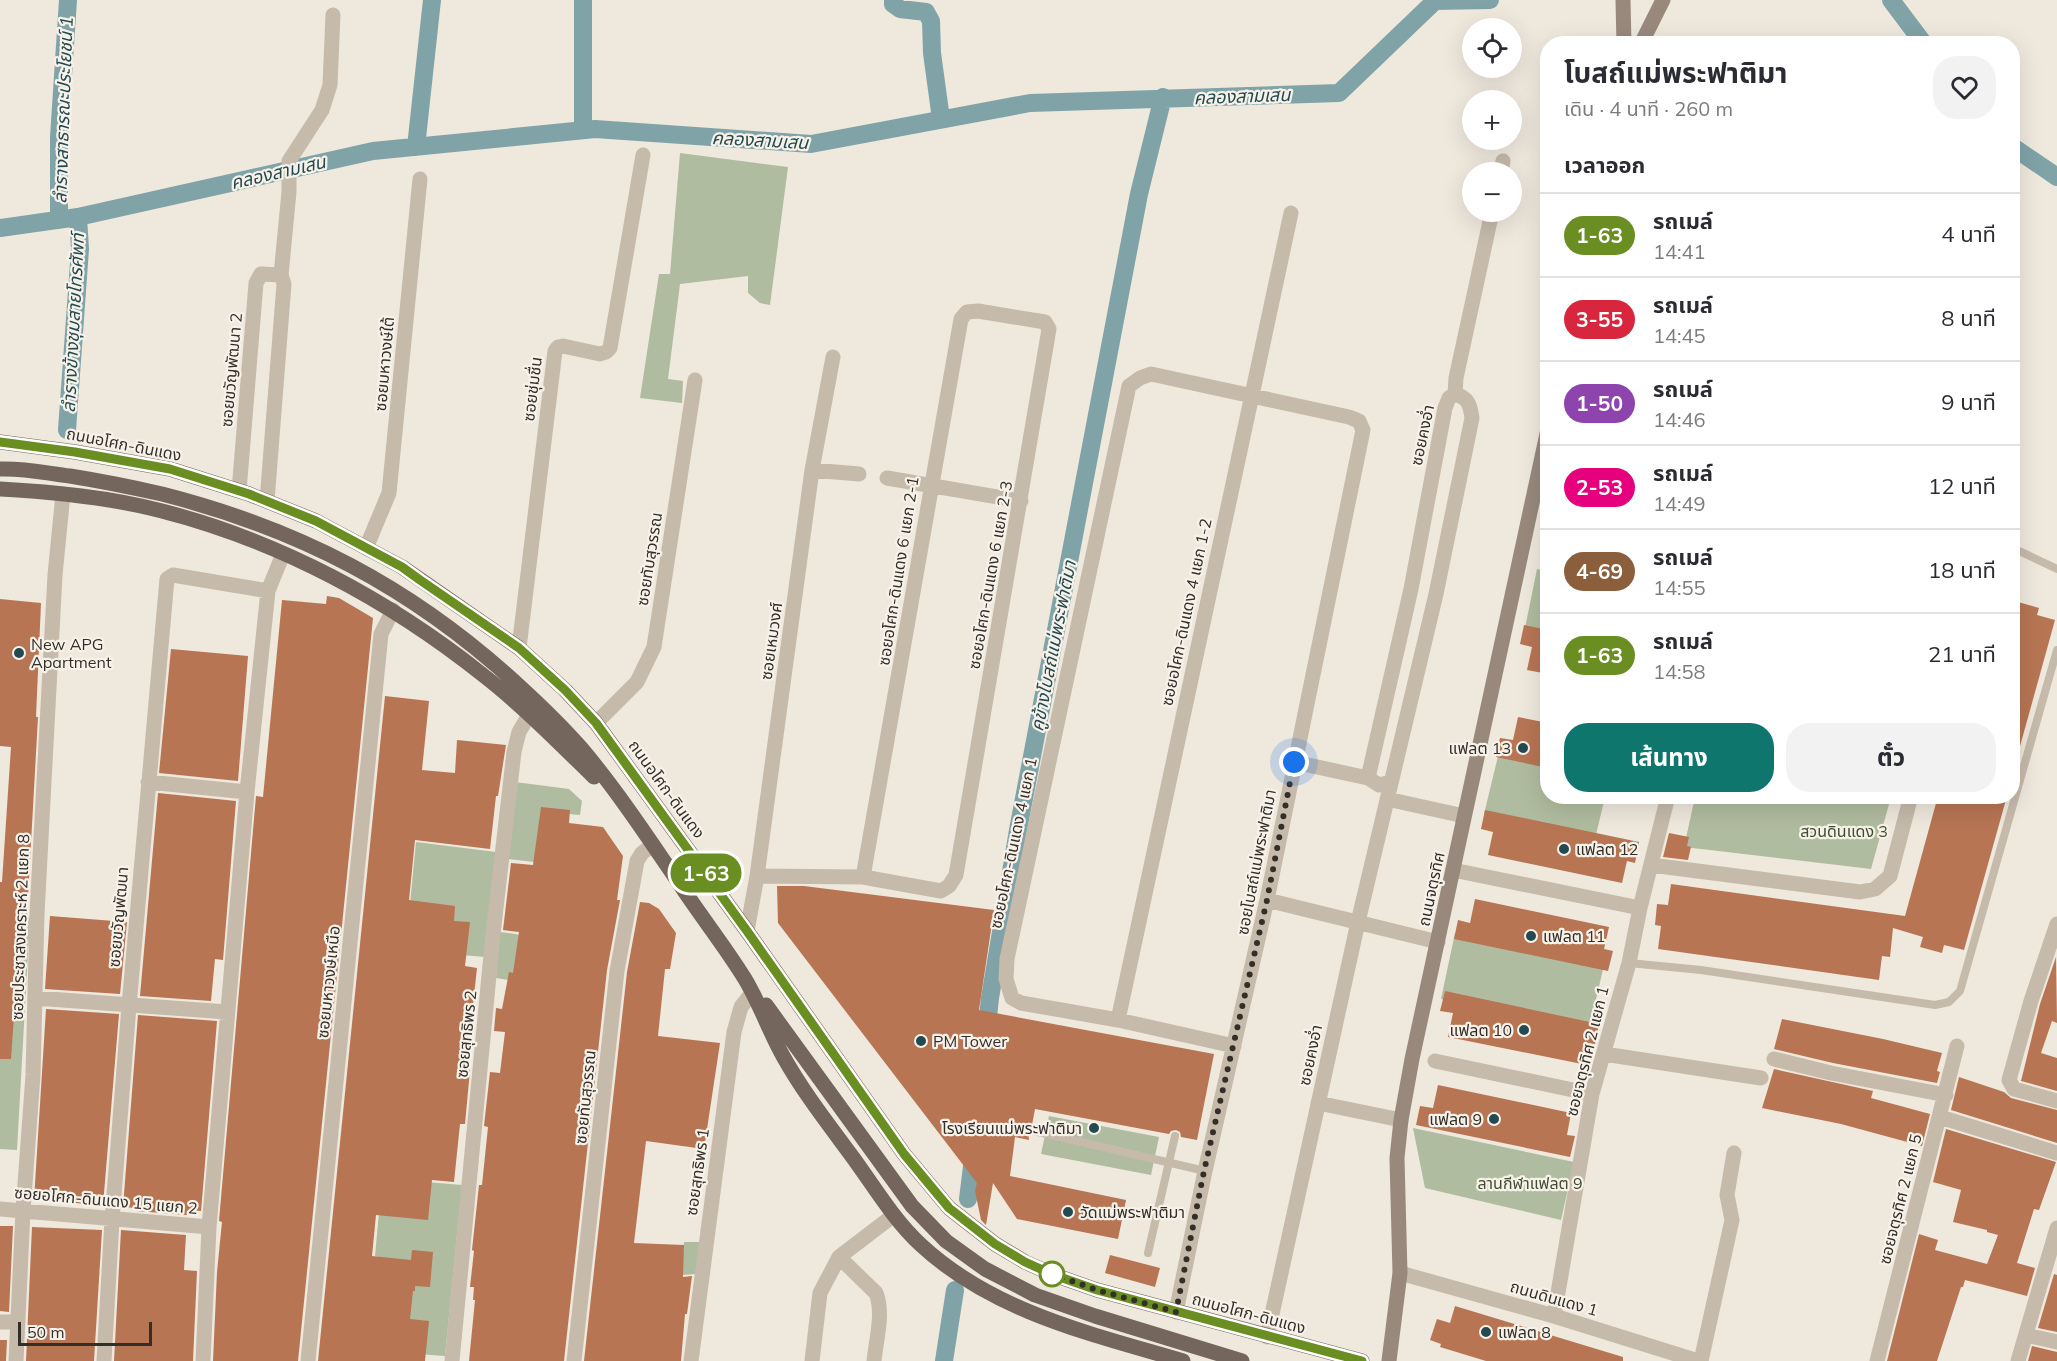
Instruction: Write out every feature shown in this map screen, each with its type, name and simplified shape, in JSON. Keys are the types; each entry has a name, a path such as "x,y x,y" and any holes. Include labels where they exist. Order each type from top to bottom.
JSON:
{"main road":[{"name":"ถนนอโศก-ดินแดง","path":"0,442 75,452 170,469 239,491 316,521 402,567 519,648 565,690 596,723 747,931 904,1154 949,1208 995,1244 1025,1262 1097,1290 1362,1361"},
{"path":"0,469 21,468 127,486 211,507 276,529 331,553 387,584 436,617 490,659 538,703 581,748 653,845 752,989 906,1198 946,1241 985,1269 1035,1296 1242,1361"},
{"path":"0,489 63,494 161,511 224,530 337,579 393,610 483,675 529,715 626,808"},
{"path":"752,989 781,1053 798,1082 894,1215 921,1245 957,1274 993,1296 1086,1332 1183,1361"}],"street":[{"path":"1623,0 1624,36"},
{"path":"1645,36 1663,0"},
{"path":"267,501 284,284 281,275 289,192 289,161 322,110 330,85 333,15"},
{"name":"ซอยชุ่มชื่น","path":"519,648 555,351 558,347 563,346 600,354 610,348 643,155"},
{"name":"ซอยมหาวงษ์ใต้","path":"366,548 389,493 420,179"},
{"name":"ซอยอโศก-ดินแดง 4 แยก 1-2","path":"1118,1020 1291,213"},
{"path":"1455,394 1456,378 1490,222"},
{"name":"ซอยขวัญพัฒนา 2","path":"239,491 256,283 261,274 281,275"},
{"name":"ซอยอโศก-ดินแดง 6 แยก 2-1","path":"863,877 961,319 967,312 978,311 1006,316"},
{"name":"ซอยอโศก-ดินแดง 6 แยก 2-3","path":"863,877 941,891 949,886 956,875 1049,329 1045,322 1006,316"},
{"name":"ซอยเหมวงศ์","path":"747,931 757,876 812,470 833,357"},
{"name":"ซอยอโศก-ดินแดง 4 แยก 1","path":"1234,1046 1194,1043 1118,1020 1021,1002 1012,998 1005,979 1007,959 1129,386 1151,374 1251,396"},
{"name":"ซอยทับสุวรรณ","path":"596,723 637,682 654,646 695,380"},
{"name":"ซอยคงอ่ำ","path":"1267,1337 1358,922 1436,594 1472,418 1471,405 1465,397 1455,394 1449,398 1445,408 1410,589 1368,778"},
{"name":"ซอยโบสถ์แม่พระฟาติมา","path":"1176,1312 1204,1171 1267,900 1363,430 1359,421 1349,417 1251,396"},
{"name":"ถนนจตุรทิศ","path":"1389,1361 1400,1273 1397,1158 1401,1120 1412,1059 1540,466"},
{"path":"812,470 859,474"},
{"path":"887,478 1021,501"},
{"name":"ซอยประชาสงเคราะห์ 2 แยก 8","path":"16,1361 23,1211 33,1075 36,914 55,575 63,494"},
{"path":"203,1361 210,1227 247,792 268,591 283,554"},
{"name":"ซอยขวัญพัฒนา","path":"104,1361 112,1220 129,1006 167,579 173,575 268,591"},
{"path":"1410,589 1436,594"},
{"name":"ซอยมหาวงษ์เหนือ","path":"308,1361 381,634 393,610"},
{"name":"ซอยสุทธิพร 2","path":"452,1361 509,791 519,732 529,715"},
{"path":"1294,762 1368,778 1379,785 1391,782"},
{"path":"148,782 247,792"},
{"path":"1387,799 1464,816"},
{"name":"ซอยจตุรทิศ 2 แยก 1","path":"1554,1316 1592,1094 1629,963 1666,804"},
{"path":"1651,865 1860,892 1875,889 1890,876 1909,804"},
{"name":"ซอยทับสุวรรณ","path":"574,1361 617,966 637,861 642,853 653,845"},
{"path":"1453,870 1640,908"},
{"path":"757,876 863,877"},
{"path":"1267,900 1438,942"},
{"path":"2057,924 2031,1001 2009,1080 2014,1089 2057,1101"},
{"name":"ซอยสุทธิพร 1","path":"691,1361 734,1032 741,1007 752,989"},
{"path":"35,998 227,1012"},
{"name":"ซอยจตุรทิศ 2 แยก 5","path":"1877,1361 1958,1047"},
{"path":"1604,1054 1761,1078"},
{"path":"1774,1059 1831,1073 1946,1095"},
{"path":"1435,1060 1592,1094"},
{"path":"1318,1103 1401,1120"},
{"path":"1940,1117 2057,1153"},
{"path":"1700,1361 1732,1220 1727,1195 1734,1153"},
{"name":"ซอยอโศก-ดินแดง 15 แยก 2","path":"0,1209 210,1227"},
{"path":"812,1361 820,1293 839,1257 894,1215"},
{"path":"2018,1361 2057,1227"},
{"path":"839,1257 876,1293 879,1301 880,1312 874,1361"},
{"name":"ถนนดินแดง 1","path":"1400,1273 1554,1316 1700,1361"},
{"path":"0,1322 18,1322"},
{"path":"2026,1335 2057,1342"}],"lane":[{"path":"2020,551 2057,569"},
{"path":"2020,780 2057,650"},
{"path":"1629,963 1701,970 1935,1005 1949,1002 1960,991 2013,804"},
{"path":"1034,1131 1204,1171"},
{"path":"1148,1253 1176,1136"}],"green space":[{"path":"680,153 788,167 770,305 760,303 748,293 748,276 680,284 668,379 683,381 682,403 640,398 659,274 670,274"},
{"path":"1537,569 1540,570 1540,631 1525,628"},
{"path":"1499,752 1540,761 1540,804 1603,804 1595,839 1484,814"},
{"path":"515,782 569,789 582,801 580,815 544,812 534,862 508,859"},
{"name":"สวนดินแดง 3","path":"1693,804 1889,804 1871,869 1684,847"},
{"path":"416,842 496,852 485,957 450,954 410,904"},
{"path":"0,915 30,917 17,1150 0,1149"},
{"path":"500,932 522,935 515,981 496,978"},
{"path":"1455,933 1604,965 1589,1030 1441,999"},
{"path":"1049,1116 1159,1137 1151,1175 1041,1154"},
{"name":"ลานกีฬาแฟลต 9","path":"1413,1128 1574,1162 1561,1220 1425,1188"},
{"path":"426,1182 462,1185 445,1356 365,1350 391,1260 375,1256 379,1212"},
{"path":"684,1242 701,1242 697,1274 681,1275"}],"building":[{"path":"327,596 339,598 373,618 298,1361 213,1361 222,1222 219,1221 256,796 263,797 282,600 326,604"},
{"path":"0,599 41,603 36,717 38,717 27,915 21,914 11,1059 0,1059 0,882 2,882 11,747 0,746"},
{"path":"2020,603 2039,608 2037,615 2055,620 2020,746"},
{"path":"1524,625 1540,628 1540,672 1527,670 1532,647 1520,644"},
{"path":"171,649 248,656 238,781 159,773"},
{"path":"385,696 429,701 422,770 455,773 457,740 506,745 498,796 496,796 490,849 415,840 409,900 455,906 454,921 470,922 465,966 477,968 473,1005 476,1006 468,1069 470,1070 465,1124 460,1124 454,1182 432,1180 428,1220 376,1215 372,1256 411,1260 412,1250 433,1252 430,1287 415,1286 410,1319 429,1321 425,1361 318,1361"},
{"name":"แฟลต 13","path":"1518,717 1540,721 1540,766 1496,757 1500,738 1513,740"},
{"path":"158,793 236,801 223,960 215,959 211,1001 140,996"},
{"path":"1936,804 2005,804 1964,950 1944,945 1942,953 1920,947 1923,937 1893,928 1890,957 1882,956 1879,980 1658,949 1661,926 1655,925 1657,904 1668,905 1671,884 1905,916"},
{"path":"541,807 570,810 569,823 603,827 623,856 617,900 620,900 607,970 564,1361 469,1361 475,1300 473,1300 474,1287 470,1287 474,1251 472,1250 488,1127 484,1126 490,1072 500,1073 505,1032 494,1031 496,1008 502,1009 509,972 513,973 519,932 503,930 511,863 533,865"},
{"name":"แฟลต 12","path":"1485,810 1639,842 1635,863 1627,861 1622,883 1488,855 1493,832 1481,829"},
{"path":"1669,833 1689,837 1687,846 1691,847 1688,860 1663,857"},
{"path":"777,886 804,886 994,910 979,1010 1214,1054 1197,1140 1181,1137 1180,1132 1176,1130 1169,1134 1035,1109 1032,1125 1028,1130 1029,1140 1015,1137 1010,1176 1126,1200 1118,1239 1017,1219 993,1183 986,1225 981,1220 975,1191 977,1183 778,923"},
{"name":"แฟลต 11","path":"1475,899 1609,927 1604,949 1613,951 1608,971 1454,939 1458,920 1470,923"},
{"path":"640,902 649,903 659,909 676,933 670,969 665,969 658,1036 720,1043 704,1149 646,1141 634,1243 684,1245 683,1277 692,1276 687,1314 685,1314 681,1361 584,1361 627,972"},
{"path":"50,916 127,922 120,994 45,989"},
{"path":"2056,957 2057,1023 2052,1021 2041,1053 2057,1058 2057,1091 2021,1081 2040,1004"},
{"name":"แฟลต 10","path":"1445,991 1599,1024 1595,1044 1587,1043 1582,1064 1448,1037 1453,1013 1440,1011"},
{"path":"46,1009 119,1014 103,1205 34,1200"},
{"path":"138,1015 217,1021 201,1211 188,1210 187,1215 136,1211 136,1208 123,1207"},
{"path":"1782,1019 1942,1053 1937,1071 1940,1072 1937,1083 1774,1049"},
{"path":"1774,1069 1873,1091 1871,1098 1930,1114 1922,1146 1841,1124 1762,1108"},
{"path":"1959,1077 2004,1092 2011,1098 2057,1110 2057,1143 1951,1110"},
{"name":"แฟลต 9","path":"1438,1085 1571,1113 1567,1135 1575,1136 1570,1157 1416,1125 1420,1106 1433,1108"},
{"path":"1946,1129 2056,1162 2039,1210 2034,1209 2017,1263 2035,1268 2027,1296 1965,1280 1937,1361 1887,1361 1919,1234 1938,1240 1935,1250 1987,1264 1998,1235 1953,1222 1961,1190 1933,1182"},
{"path":"0,1226 13,1226 9,1312 0,1311"},
{"path":"32,1227 102,1230 94,1361 26,1361"},
{"path":"121,1230 186,1235 184,1270 197,1271 193,1361 114,1361"},
{"path":"1110,1255 1160,1268 1155,1287 1105,1273"},
{"path":"2054,1274 2057,1275 2057,1332 2038,1328"},
{"name":"แฟลต 8","path":"1455,1306 1623,1357 1623,1361 1486,1361 1440,1347 1441,1344 1430,1340 1437,1319 1450,1323"},
{"path":"0,1340 7,1340 6,1361 0,1361"},
{"path":"2032,1346 2057,1352 2057,1361 2028,1361"}],"waterway":[{"name":"ลํารางสาธารณะประโยชน์ 1","path":"59,220 59,137 68,0"},
{"path":"416,147 432,0"},
{"path":"583,0 583,130"},
{"path":"893,0 893,4 900,9 926,12 931,21 932,53 941,119"},
{"name":"คลองสามเสน","path":"0,228 78,217 373,151 595,129 811,144 1030,103 1339,93 1435,1 1490,0"},
{"name":"คลองสามเสน","path":"1891,0 1918,36"},
{"name":"คูข้างโบสถ์แม่พระฟาติมา","path":"986,1036 990,998 1018,830 1139,194 1163,97"},
{"name":"คลองสามเสน","path":"2020,152 2057,177"},
{"name":"ลำรางข้างชุมสายโทรศัพท์","path":"67,430 80,249 78,217"},
{"name":"คูข้างโบสถ์แม่พระฟาติมา","path":"968,1199 974,1150"},
{"name":"คูข้างโบสถ์แม่พระฟาติมา","path":"944,1361 955,1290"}],"bus line":[{"name":"1-63","path":"0,442 75,452 170,469 249,494 316,521 402,567 519,648 565,690 596,723 747,931 904,1154 949,1208 995,1244 1025,1262 1054,1275 1097,1290 1362,1361"}],"place":[{"name":"New APG Apartment","path":"19,653"},
{"name":"แฟลต 13","path":"1523,748"},
{"name":"แฟลต 12","path":"1564,849"},
{"name":"แฟลต 11","path":"1531,936"},
{"name":"แฟลต 10","path":"1524,1030"},
{"name":"PM Tower","path":"921,1041"},
{"name":"แฟลต 9","path":"1494,1119"},
{"name":"โรงเรียนแม่พระฟาติมา","path":"1094,1128"},
{"name":"วัดแม่พระฟาติมา","path":"1068,1212"},
{"name":"แฟลต 8","path":"1486,1332"}],"route":[{"path":"1052,1274 1097,1290 1176,1312 1204,1171 1267,900 1294,762"}]}
